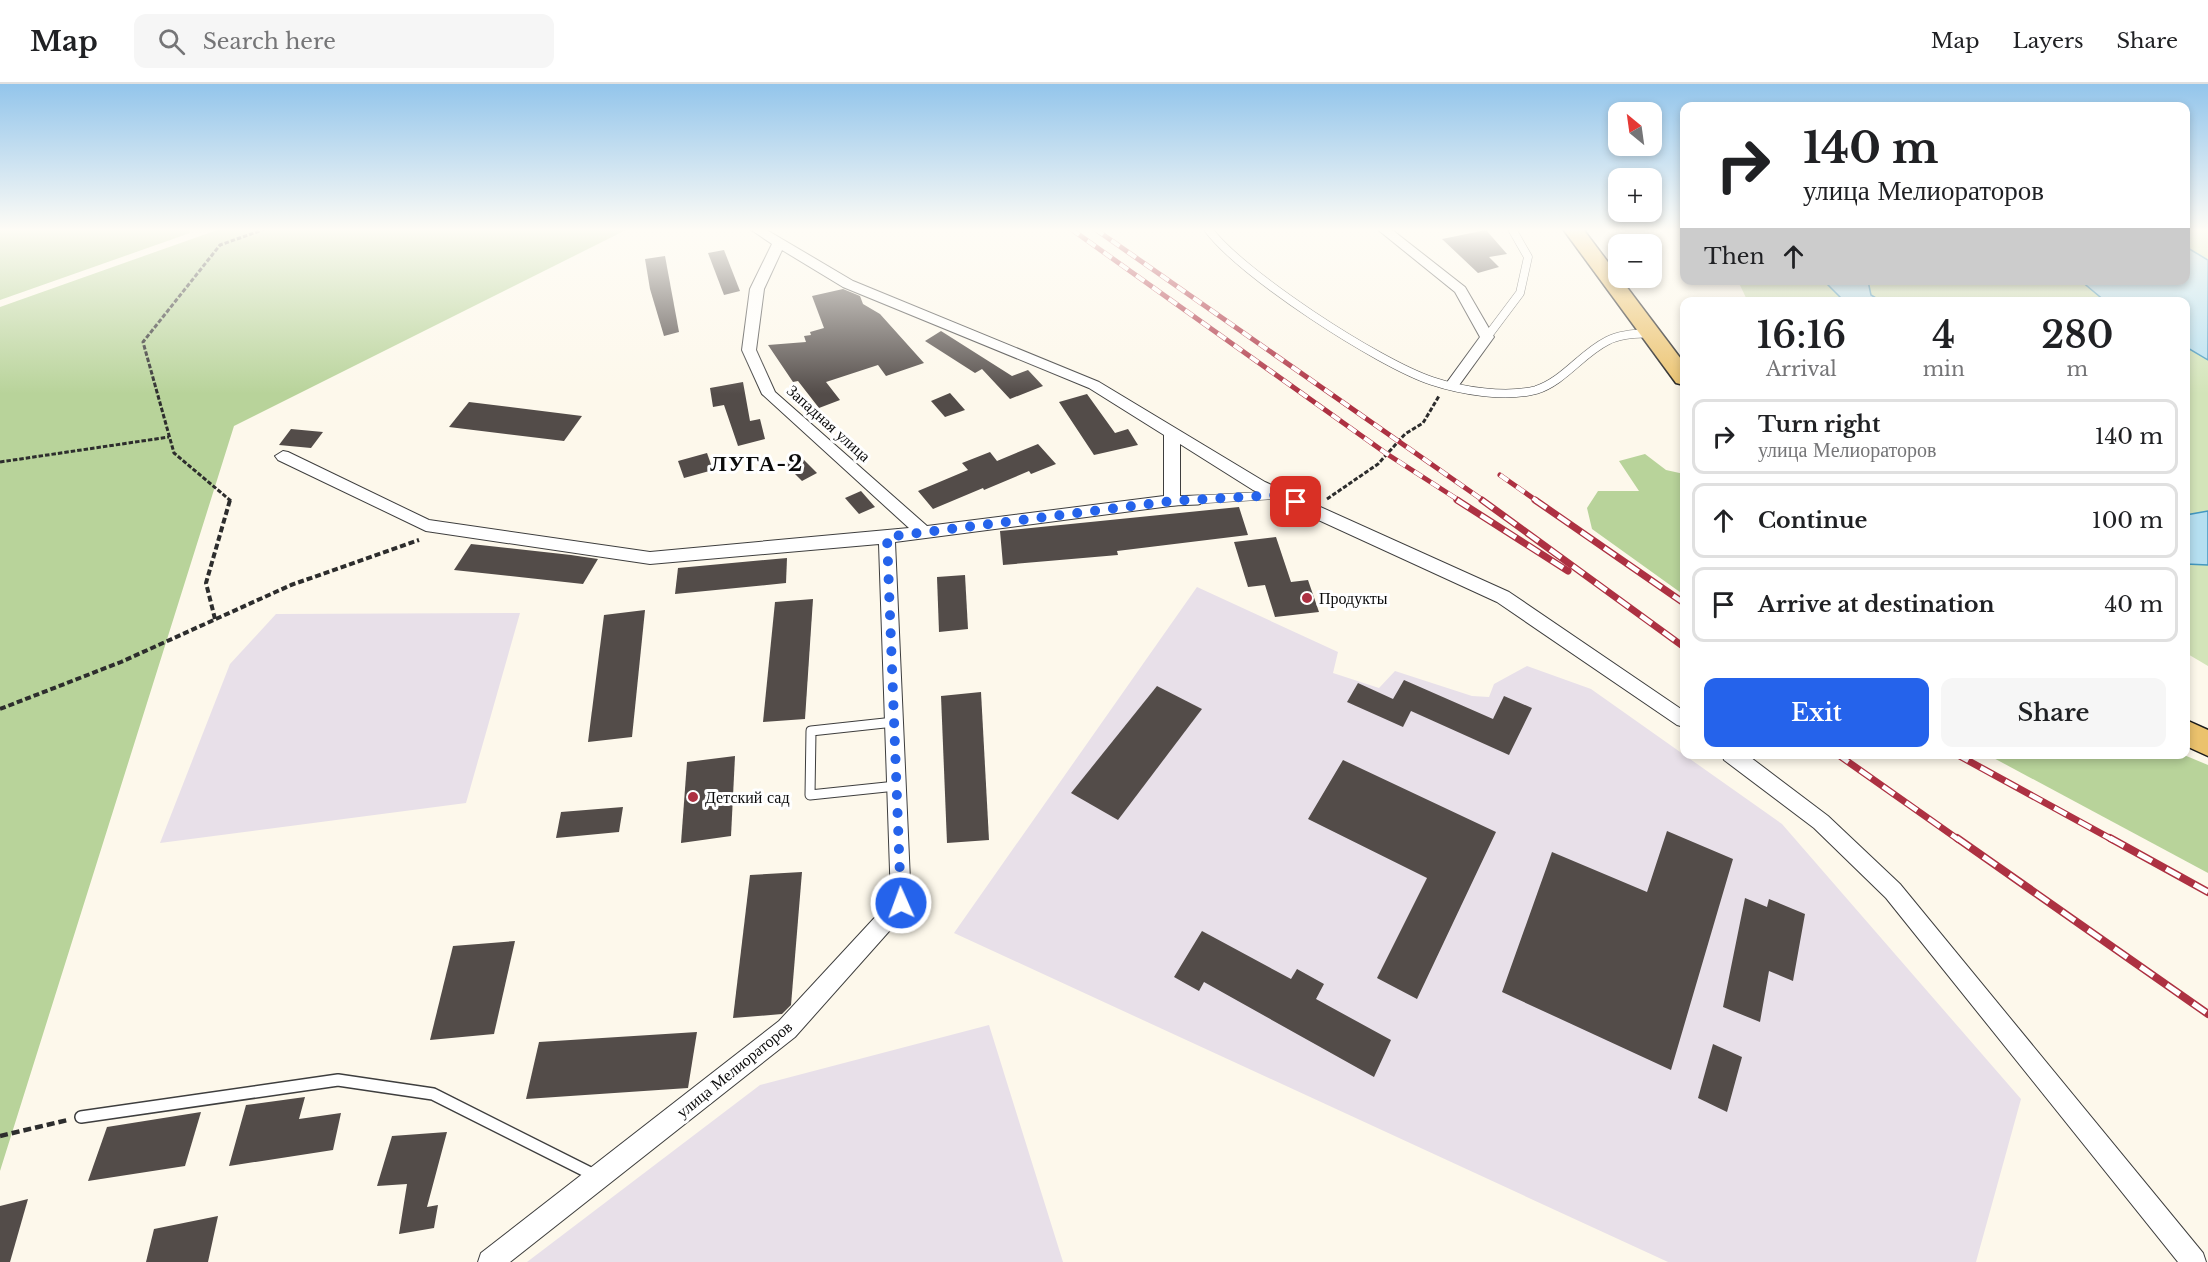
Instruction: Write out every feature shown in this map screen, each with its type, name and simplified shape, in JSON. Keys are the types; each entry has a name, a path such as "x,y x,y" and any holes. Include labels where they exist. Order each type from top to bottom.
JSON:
{"main road":[{"path":"1614,284 1680,373"},
{"path":"2190,734 2208,744"}],"street":[{"name":"Западная улица","path":"759,284 749,350 769,394 922,531"},
{"path":"848,284 1094,385 1259,486 1503,597 1680,717"},
{"path":"1452,284 1460,290 1487,337 1452,385"},
{"path":"283,456 426,525 650,558 887,537 1172,501 1173,433"},
{"name":"улица Мелиораторов","path":"490,1262 787,1029 901,903 887,537"},
{"path":"1738,759 1821,822 1893,891 2194,1262"}],"lane":[{"path":"1271,284 1338,329 1413,374 1452,385 1521,393 1539,390 1551,384 1608,340 1651,333"},
{"path":"1487,337 1520,293 1522,284"},
{"path":"1172,501 1280,495"},
{"path":"894,722 812,731 810,795 896,786"},
{"path":"81,1117 338,1080 433,1094 598,1177"}],"path":[{"path":"189,284 143,342 174,453 231,500 206,583 215,619"},
{"path":"1311,510 1378,464 1405,434 1423,423 1443,390 1452,385"},
{"path":"0,462 169,437"},
{"path":"0,709 121,662 291,585 405,544 461,530"},
{"path":"0,1136 81,1117"}],"shaded area":[{"path":"1197,587 1338,652 1333,673 1379,688 1395,671 1472,696 1489,697 1494,684 1527,666 1591,689 1680,752 1680,759 1690,759 1782,824 2021,1099 1976,1262 1668,1262 954,933"},
{"path":"520,613 466,803 160,843 230,664 276,614"},
{"path":"989,1025 1063,1262 527,1262 760,1085"}],"green space":[{"path":"0,284 45,284 0,300"},
{"path":"65,284 518,284 234,426 0,1171 0,307"},
{"path":"2208,284 2208,666 2190,655 2190,297 1746,297 1740,285"},
{"path":"1645,454 1666,470 1680,473 1680,592 1592,529 1587,508 1598,491 1639,491 1619,461"},
{"path":"2190,758 2208,765 2208,873 1995,759"}],"water":[{"path":"2208,284 2208,360 2190,349 2190,297 2100,297 2086,285"},
{"path":"1828,285 1869,285 1871,295 1874,297 1840,297"},
{"path":"2208,511 2208,565 2190,564 2190,514"}],"building":[{"path":"649,284 670,284 679,332 664,336"},
{"path":"720,284 737,284 740,291 724,295"},
{"path":"843,289 860,296 863,304 880,314 924,363 886,376 878,365 826,382 840,400 819,408 798,381 793,382 768,345 806,342 804,336 824,328 812,296"},
{"path":"941,331 1012,376 1028,370 1043,386 1010,399 982,369 975,373 925,341"},
{"path":"743,382 750,421 760,419 765,439 738,446 724,405 713,407 710,388"},
{"path":"950,393 965,410 945,417 931,401"},
{"path":"1087,394 1115,433 1128,429 1138,445 1094,455 1059,402"},
{"path":"469,402 582,416 564,441 449,427"},
{"path":"291,429 323,432 311,448 279,445"},
{"path":"1038,444 1056,464 1031,474 1029,471 933,509 918,491 968,470 962,463 990,452 997,461"},
{"path":"707,453 713,470 684,478 678,461"},
{"path":"799,455 817,473 802,481 784,463"},
{"path":"861,491 875,507 859,514 845,498"},
{"path":"1239,507 1248,535 1117,551 1118,555 1003,565 1000,531"},
{"path":"1276,537 1291,582 1308,580 1319,612 1275,617 1265,585 1248,587 1234,542"},
{"path":"471,544 598,559 583,584 454,570"},
{"path":"787,558 786,583 675,594 678,568"},
{"path":"965,575 968,629 939,632 937,577"},
{"path":"813,599 805,719 763,722 775,602"},
{"path":"645,610 632,737 588,742 604,615"},
{"path":"1404,680 1493,719 1504,696 1532,708 1509,755 1411,711 1403,727 1347,702 1358,683 1393,699"},
{"path":"1157,686 1202,709 1118,820 1071,793"},
{"path":"981,692 989,840 947,843 941,696"},
{"path":"735,756 731,836 681,843 687,762"},
{"path":"1343,760 1496,832 1417,999 1377,978 1427,878 1308,819"},
{"path":"623,807 619,832 556,838 561,812"},
{"path":"1667,831 1733,859 1671,1070 1502,992 1552,852 1647,892"},
{"path":"802,872 791,1005 782,1014 733,1018 750,875"},
{"path":"1745,898 1767,907 1769,899 1805,914 1793,981 1769,971 1760,1022 1723,1007"},
{"path":"1202,931 1291,979 1297,969 1324,984 1316,999 1391,1040 1374,1077 1204,982 1199,991 1174,977"},
{"path":"515,941 494,1034 430,1040 453,946"},
{"path":"697,1032 688,1088 526,1099 539,1042"},
{"path":"1713,1044 1742,1057 1727,1112 1698,1098"},
{"path":"305,1097 299,1119 341,1113 333,1150 229,1166 246,1105"},
{"path":"201,1112 185,1166 88,1181 107,1127"},
{"path":"447,1132 427,1207 438,1205 434,1228 399,1234 407,1184 377,1186 392,1136"},
{"path":"28,1199 10,1262 0,1262 0,1206"},
{"path":"218,1216 208,1262 146,1262 154,1229"}],"railway":[{"path":"1148,284 1387,454 1460,501"},
{"path":"1174,284 1484,501"},
{"path":"1500,475 1537,501"},
{"path":"1457,500 1568,571"},
{"path":"1482,500 1680,644"},
{"path":"1535,500 1680,600"},
{"path":"1844,759 1959,840"},
{"path":"1965,759 2113,840"},
{"path":"1957,838 2208,1014"},
{"path":"2110,838 2208,892"}],"place":[{"name":"Продукты","path":"1307,598"},
{"name":"Детский сад","path":"693,797"}],"district":[{"name":"ЛУГА-2","path":"757,463"}],"route":[{"path":"901,903 887,537 1172,501 1280,495 1296,502"}]}
